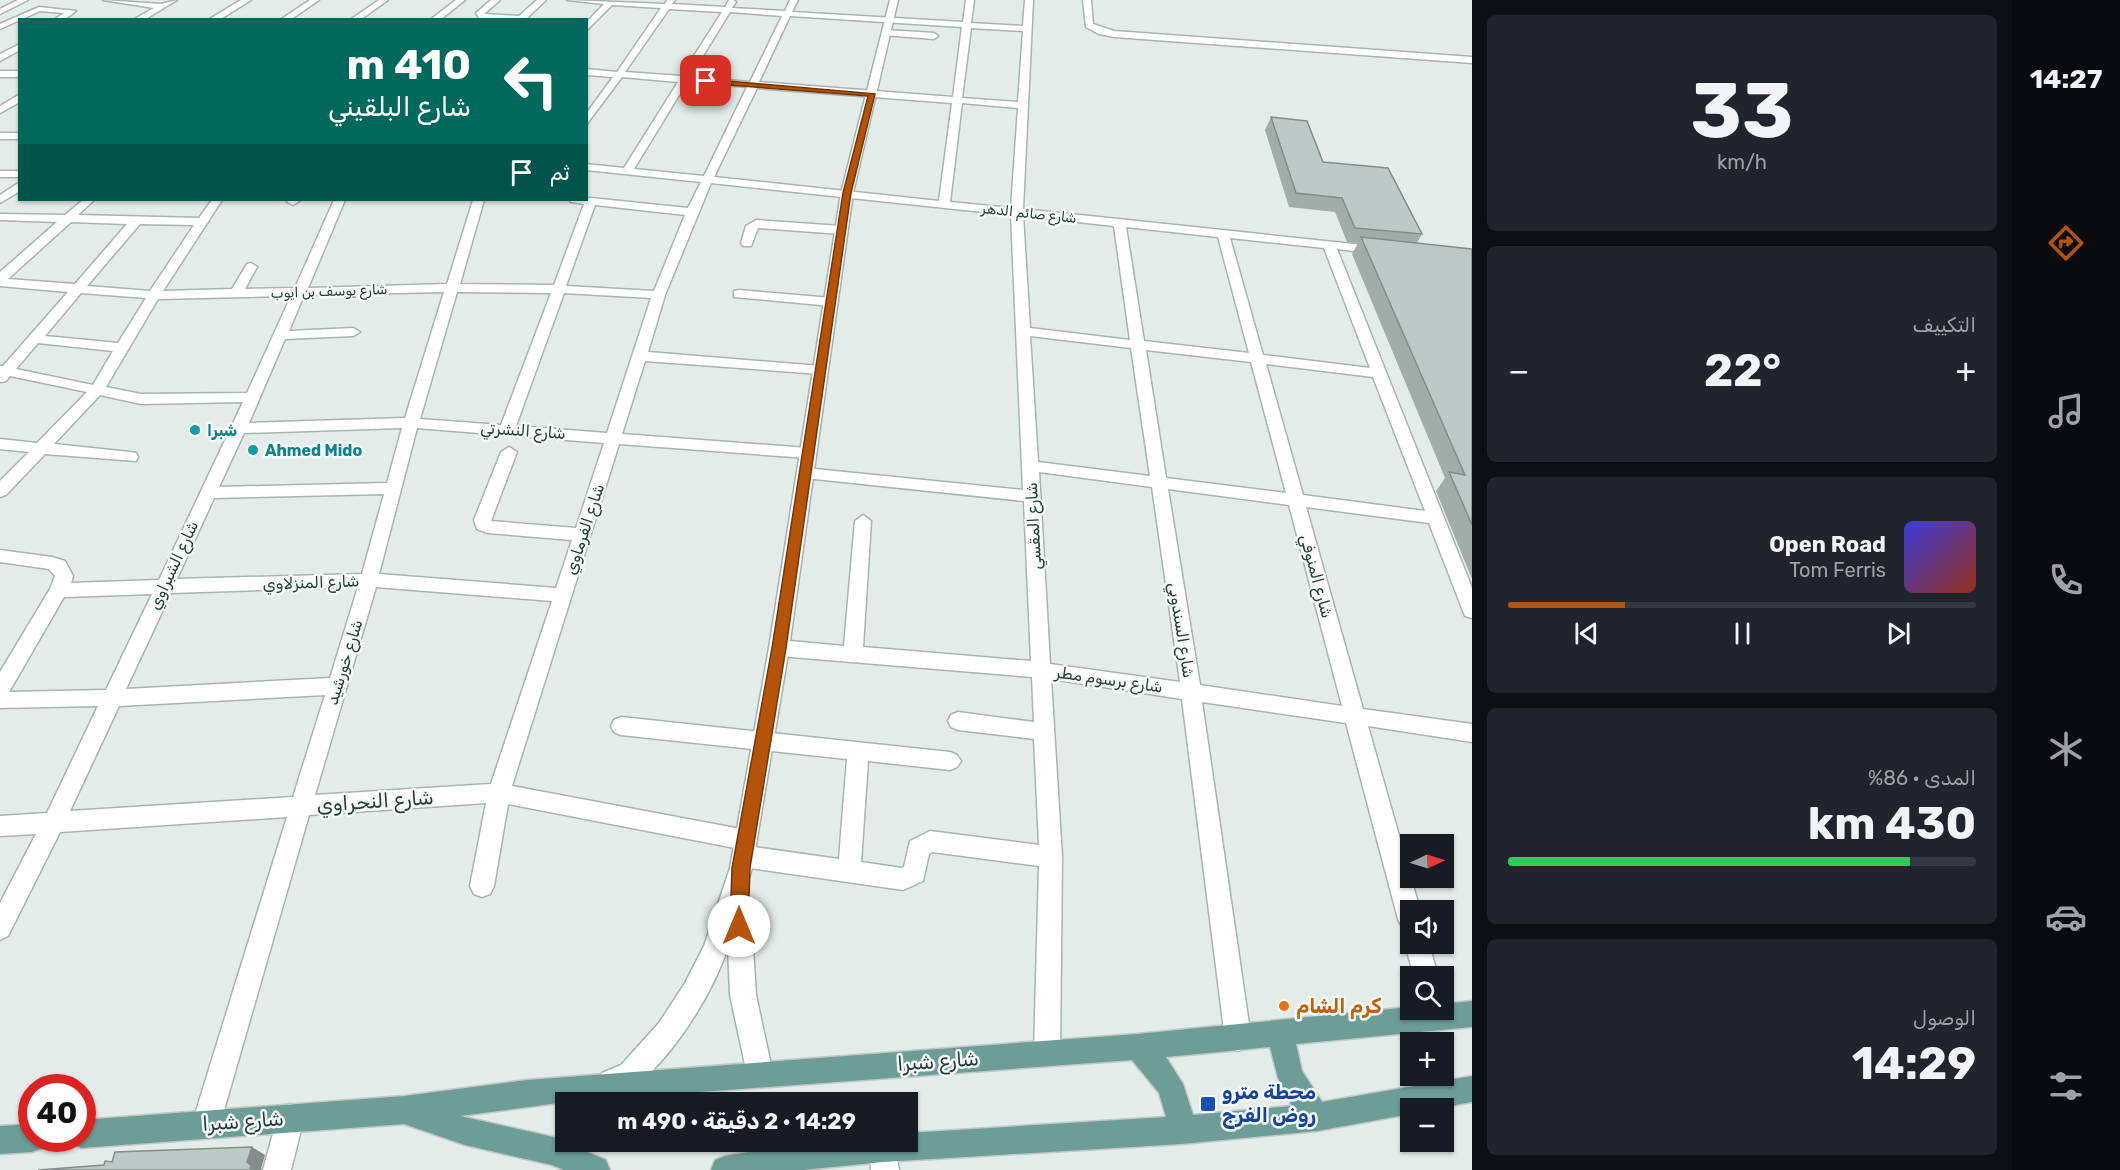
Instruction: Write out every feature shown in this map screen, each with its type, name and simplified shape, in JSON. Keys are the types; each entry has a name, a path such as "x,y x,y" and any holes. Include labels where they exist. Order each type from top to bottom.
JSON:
{"main road":[{"name":"شارع شبرا","path":"1454,1014 1472,1014"},
{"name":"شارع شبرا","path":"96,1133 404,1110 472,1100 599,1087 1137,1047 1238,1038 1400,1017"},
{"path":"1282,1032 1285,1065 1303,1101 1317,1117"},
{"path":"1137,1047 1152,1059 1175,1092 1181,1130"},
{"path":"725,1170 793,1157 884,1159 1317,1117 1472,1089"},
{"name":"شارع شبرا","path":"404,1110 465,1131 553,1151 596,1170"},
{"path":"0,1140 18,1139"}],"street":[{"path":"0,12 24,0"},
{"path":"107,0 161,6"},
{"path":"141,18 172,0"},
{"path":"216,18 247,0"},
{"path":"287,18 315,0"},
{"path":"357,18 384,0"},
{"path":"437,18 460,0"},
{"path":"496,0 481,14 512,18"},
{"path":"521,18 543,0"},
{"path":"570,0 669,3 787,14 888,27 934,36"},
{"path":"627,171 732,0"},
{"name":"شارع الفرماوي","path":"482,886 499,793 659,295 692,212 794,0"},
{"path":"760,1074 743,995 738,904 743,855 779,648 847,193 894,0"},
{"path":"944,203 970,0"},
{"name":"شارع المقسي","path":"1029,0 1017,211 1051,857 1047,1053"},
{"path":"1087,0 1089,25 1114,34 1472,60"},
{"path":"588,27 611,1"},
{"path":"588,119 669,3"},
{"path":"21,18 45,8 72,11 60,18"},
{"path":"60,18 74,18"},
{"path":"0,27 18,19"},
{"path":"888,27 968,25 1027,29"},
{"path":"2,45 18,39"},
{"path":"2,45 18,46"},
{"path":"0,58 18,47"},
{"path":"588,72 1023,105"},
{"path":"0,74 18,74"},
{"path":"0,99 18,99"},
{"path":"0,110 18,99"},
{"path":"0,136 18,136"},
{"name":"شارع صائم الدهر","path":"588,167 1395,252"},
{"path":"0,174 18,174"},
{"path":"0,200 18,186"},
{"path":"0,280 88,201"},
{"path":"0,491 97,390 154,295 216,201"},
{"name":"شارع الشبراوي","path":"0,928 54,822 239,428 340,201"},
{"name":"شارع خورشيد","path":"206,1124 369,580 411,423 479,201"},
{"path":"588,201 692,212"},
{"path":"507,429 591,201"},
{"path":"0,217 201,222"},
{"path":"2,374 36,339 136,220"},
{"name":"شارع السندوبي","path":"1119,222 1191,691 1238,1038"},
{"path":"747,243 752,226 756,224 841,230"},
{"name":"شارع المنوفي","path":"1223,234 1405,900"},
{"path":"1329,245 1472,611"},
{"path":"236,294 251,267"},
{"name":"شارع يوسف بن ايوب","path":"0,280 77,290 154,295 452,288 558,289 659,295"},
{"path":"738,294 831,302"},
{"path":"280,335 353,332"},
{"path":"1022,332 1379,373"},
{"path":"36,339 124,348"},
{"path":"640,356 820,370"},
{"path":"2,374 141,399 253,397"},
{"name":"شارع النشرتي","path":"239,428 411,423 807,453"},
{"path":"0,444 130,457"},
{"path":"508,452 482,520 483,525 582,535"},
{"path":"1030,466 1435,518"},
{"path":"805,473 1031,496"},
{"path":"208,493 394,488"},
{"path":"853,654 863,521"},
{"path":"0,556 52,563 59,566 64,576 59,590 0,689"},
{"name":"شارع المنزلاوي","path":"59,590 369,580 562,595"},
{"name":"شارع برسوم مطر","path":"779,648 1041,669 1472,733"},
{"path":"0,700 112,698 337,686"},
{"path":"958,721 1044,732"},
{"path":"621,726 950,761"},
{"path":"849,871 858,751"},
{"name":"شارع النحراوي","path":"0,826 499,793 743,855 908,878 915,873 918,848 930,841 1051,857"},
{"path":"599,1087 630,1074 668,1032 689,1000 715,951 743,855"},
{"path":"278,1170 290,1118"}],"building":[{"path":"1271,117 1307,121 1323,162 1388,168 1422,234 1355,228 1342,198 1296,193"},
{"path":"1361,237 1472,249 1472,525 1449,472 1465,475"},
{"path":"252,1147 247,1162 251,1165 250,1170 38,1170 104,1165 105,1161 112,1162 115,1152"}],"place":[{"name":"شبرا","path":"195,430"},
{"name":"Ahmed Mido","path":"253,450"},
{"name":"كرم الشام","path":"1284,1006"},
{"name":"محطة مترو روض الفرج","path":"1208,1104"}],"route":[{"path":"706,81 872,94 847,193 779,648 741,868 739,926"}]}
